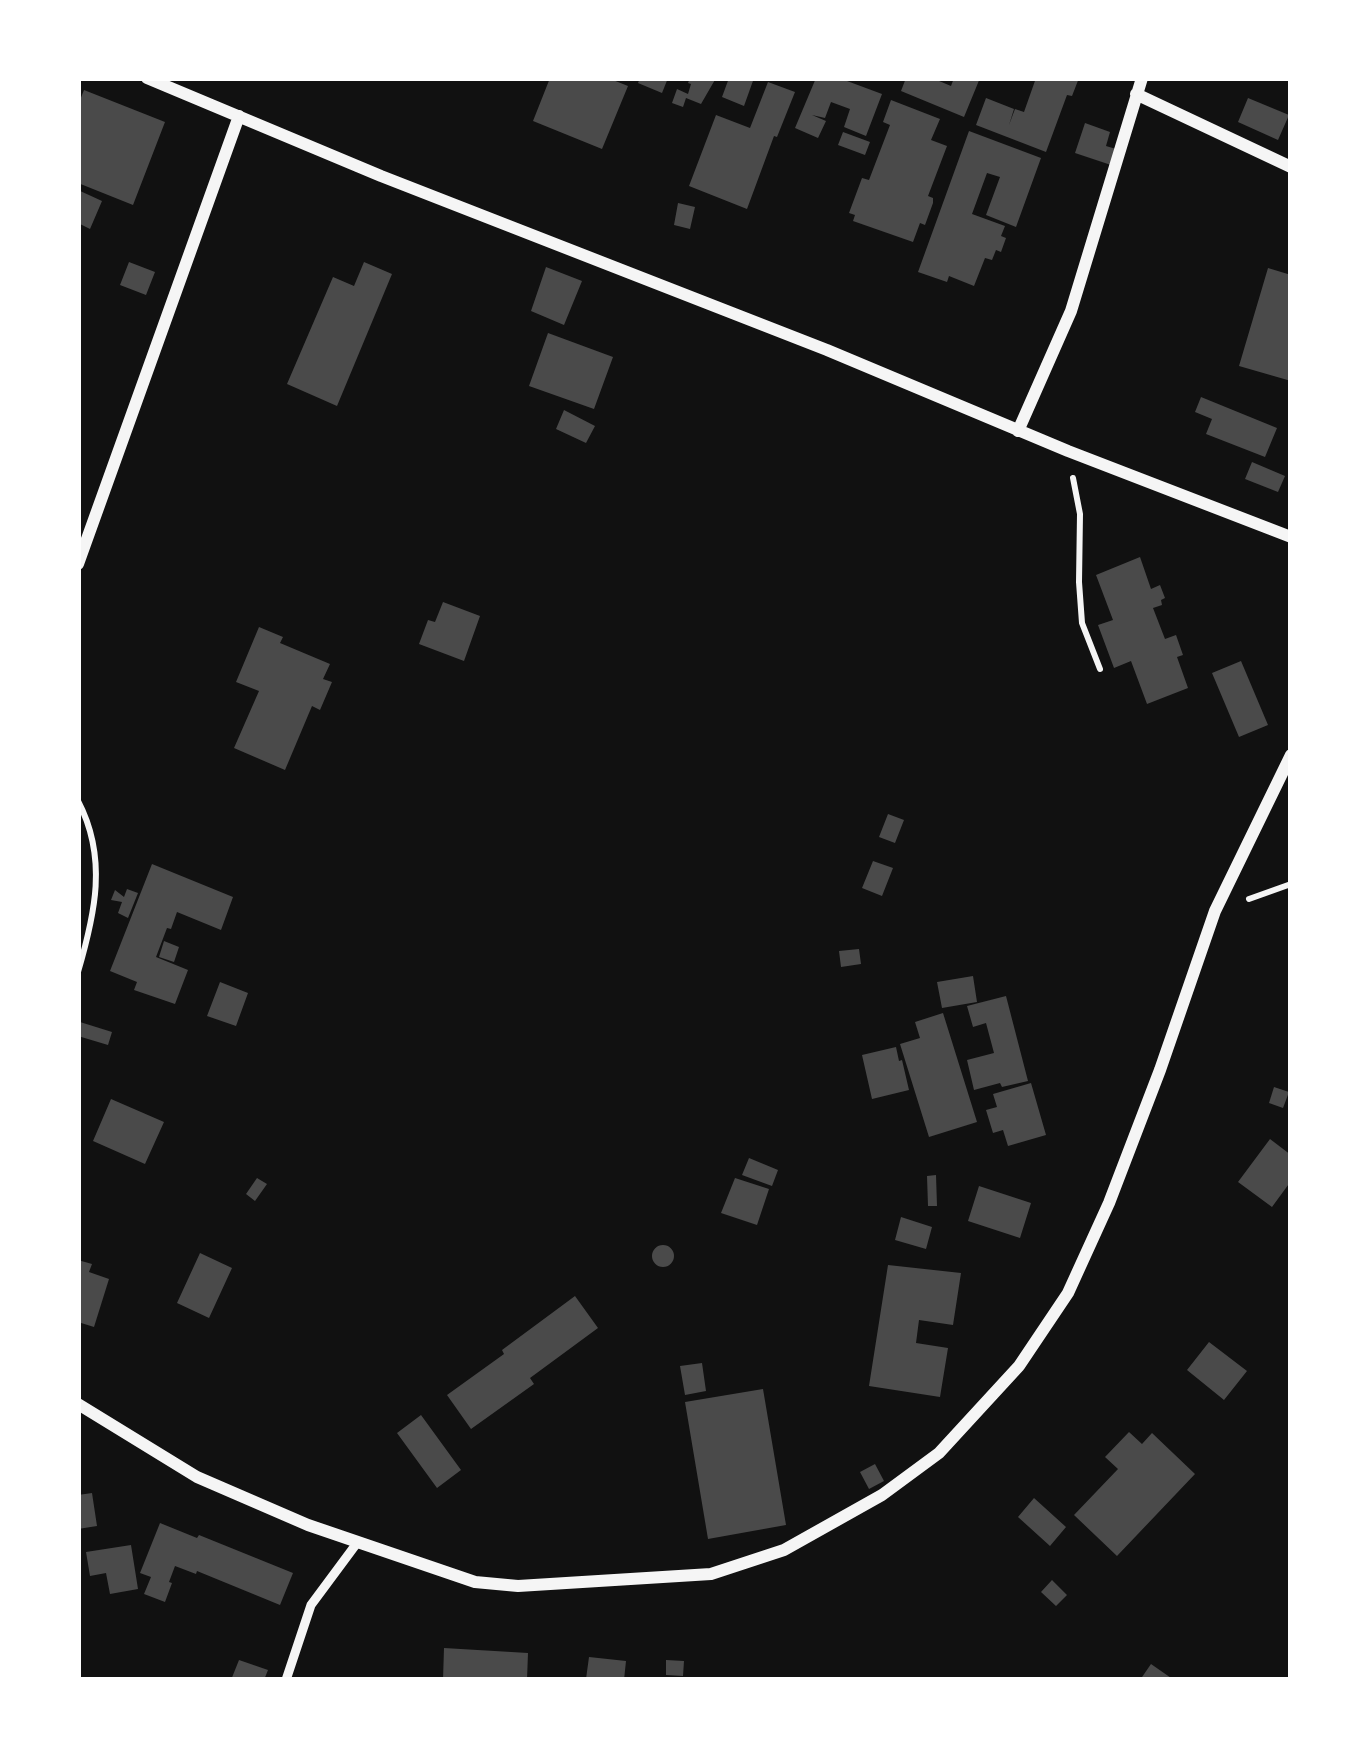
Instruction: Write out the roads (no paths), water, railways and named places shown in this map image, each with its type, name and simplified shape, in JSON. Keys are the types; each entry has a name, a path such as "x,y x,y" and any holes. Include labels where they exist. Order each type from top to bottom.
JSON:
{"street":[{"path":"147,78 381,176 1291,537"},
{"path":"1018,430 1071,311 1142,78"},
{"path":"1136,94 1291,167"},
{"path":"78,564 239,116"},
{"path":"78,1404 197,1477 308,1525 475,1582 518,1586 711,1574 784,1550 882,1495 939,1453 1019,1366 1068,1293 1109,1203 1215,911 1291,755"}],"lane":[{"path":"286,1680 311,1605 357,1543"}]}
